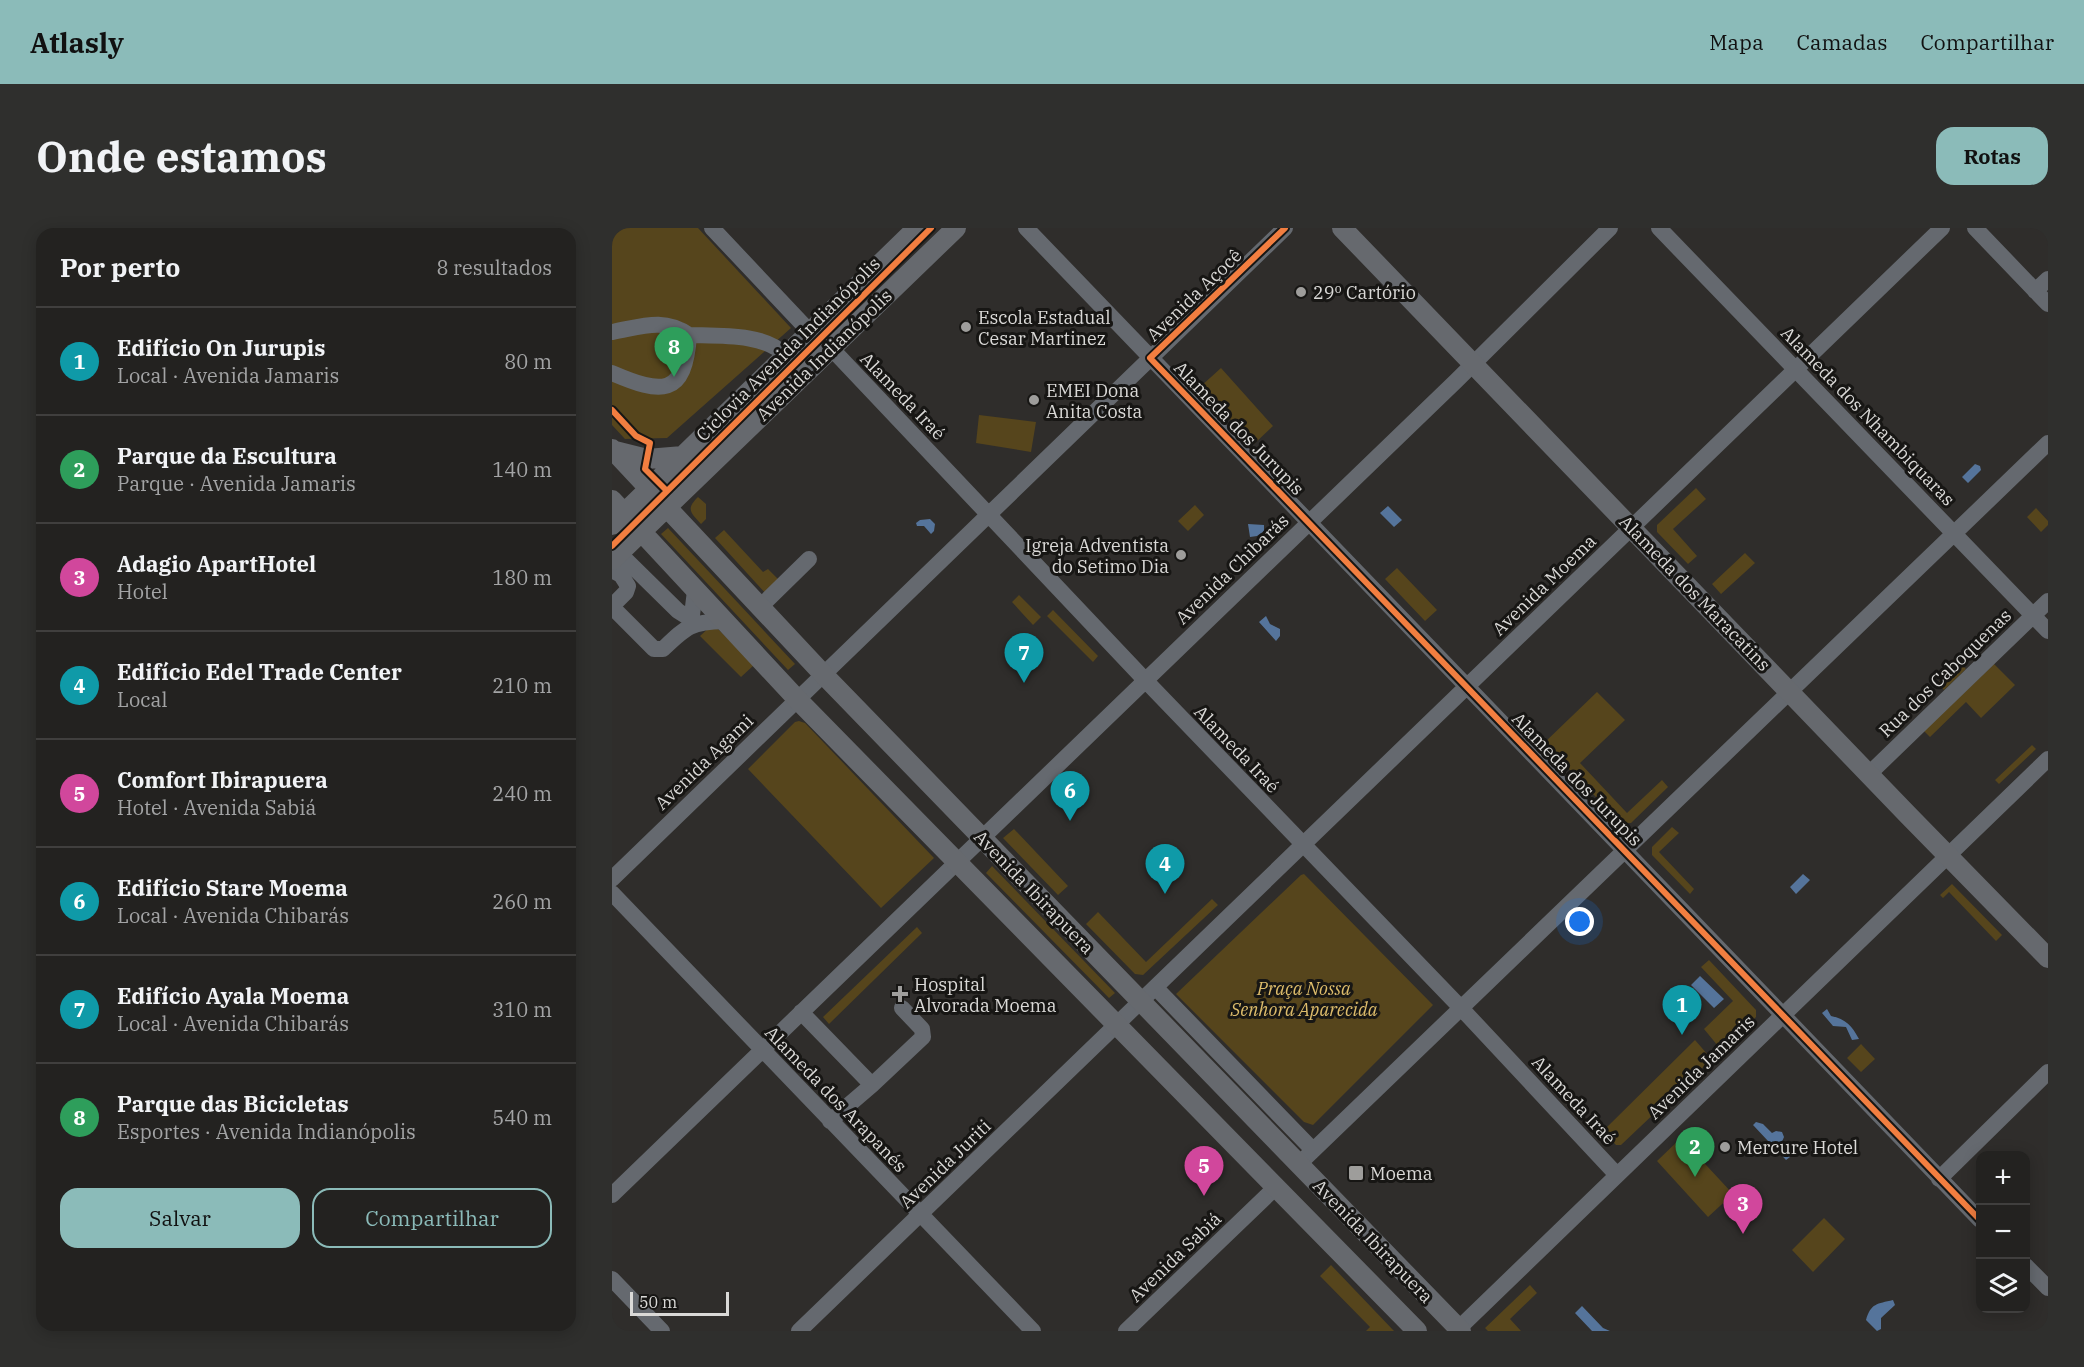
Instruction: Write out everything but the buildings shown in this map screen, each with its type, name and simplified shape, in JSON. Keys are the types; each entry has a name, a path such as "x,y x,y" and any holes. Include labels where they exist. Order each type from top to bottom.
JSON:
{"main road":[{"name":"Avenida Indianópolis","path":"616,512 650,488 917,228"},
{"name":"Avenida Indianópolis","path":"614,561 956,228"},
{"name":"Alameda dos Maracatins","path":"1342,228 2048,958"},
{"name":"Avenida Ibirapuera","path":"613,450 823,674 1458,1330"},
{"path":"613,450 647,459 683,456"},
{"name":"Avenida Ibirapuera","path":"616,512 642,532 797,699 1417,1331"}],"street":[{"path":"712,228 810,332"},
{"name":"Alameda dos Jurupis","path":"1026,228 1976,1216"},
{"name":"Avenida Açocê","path":"823,674 1285,228"},
{"name":"Avenida Chibarás","path":"612,1195 1310,522 1610,228"},
{"name":"Alameda dos Nhambiquaras","path":"1659,228 2048,631"},
{"name":"Avenida Moema","path":"1303,845 1942,228"},
{"path":"1975,228 2048,304"},
{"path":"2035,291 2048,279"},
{"path":"612,332 660,324 671,325 689,335 758,340 778,347 786,356"},
{"path":"612,373 650,387 672,385 684,369 689,335"},
{"name":"Alameda Iraé","path":"831,348 1145,680 1461,1008 1617,1175"},
{"path":"1299,1164 2048,443"},
{"path":"760,607 809,559"},
{"path":"614,561 686,616 723,621"},
{"path":"634,578 626,592 615,604 614,609 654,649 663,649 695,619 695,591"},
{"name":"Rua dos Caboquenas","path":"1869,774 2048,601"},
{"name":"Avenida Agami","path":"612,879 823,674"},
{"name":"Avenida Jamaris","path":"1458,1330 2048,759"},
{"path":"1118,1025 1303,845"},
{"name":"Alameda dos Arapanés","path":"612,893 1033,1331"},
{"path":"1156,988 1313,1150"},
{"path":"830,1121 923,1037 921,1029 902,1008"},
{"path":"801,1012 872,1085"},
{"name":"Avenida Juriti","path":"799,1331 1118,1025"},
{"path":"1939,1179 2048,1072"},
{"name":"Avenida Sabiá","path":"1126,1331 1277,1186"},
{"path":"2030,1271 2048,1288"},
{"path":"612,1279 662,1331"}],"green space":[{"path":"612,228 698,228 791,328 667,438 625,439 612,425"},
{"path":"1221,368 1273,426 1254,444 1200,387"},
{"path":"979,415 1036,422 1031,452 976,443"},
{"path":"1696,488 1706,499 1673,529 1697,556 1688,564 1657,532 1657,525"},
{"path":"698,497 706,504 706,519 701,524 691,510"},
{"path":"1195,505 1204,515 1188,531 1178,521"},
{"path":"2036,508 2048,521 2048,525 2041,532 2027,517"},
{"path":"668,528 795,664 788,670 661,534"},
{"path":"724,530 763,572 768,569 781,582 767,595 715,538"},
{"path":"1745,553 1755,563 1721,594 1712,584"},
{"path":"1397,568 1437,610 1425,621 1385,579"},
{"path":"1019,595 1041,617 1033,625 1012,602"},
{"path":"1053,610 1098,656 1093,662 1047,616"},
{"path":"713,624 754,665 741,677 700,636"},
{"path":"1959,662 1966,669 1944,690 1938,683"},
{"path":"1994,664 2015,685 1981,718 1966,702 1930,737 1924,731"},
{"path":"1597,692 1625,720 1580,763 1627,813 1662,780 1668,787 1631,823 1621,823 1544,743"},
{"path":"795,722 805,723 934,858 881,908 748,769"},
{"path":"2032,745 2036,749 1999,784 1995,780"},
{"path":"1672,827 1679,833 1659,852 1694,889 1690,894 1652,855 1652,847"},
{"path":"1014,829 1068,886 1058,895 1003,838"},
{"path":"992,866 1115,993 1109,998 986,873"},
{"name":"Praça Nossa Senhora Aparecida","path":"1304,874 1433,1005 1313,1125 1304,1122 1176,994"},
{"path":"1952,884 2002,935 1996,941 1949,892 1943,898 1940,895"},
{"path":"1212,899 1218,905 1143,975 1135,974 1086,924 1098,912 1146,962"},
{"path":"917,927 922,933 829,1024 823,1017"},
{"path":"1709,960 1756,1010 1756,1017 1621,1145 1616,1145 1603,1131 1695,1040 1708,1055 1718,1046 1704,1029 1733,1001 1701,967"},
{"path":"1861,1044 1875,1059 1861,1072 1847,1058"},
{"path":"1681,1138 1733,1194 1708,1217 1657,1161"},
{"path":"1824,1218 1845,1239 1813,1272 1792,1250"},
{"path":"1331,1265 1394,1331 1366,1331 1370,1327 1320,1276"},
{"path":"1530,1285 1537,1293 1510,1319 1521,1331 1488,1331 1485,1328"}],"water":[{"path":"1975,464 1980,466 1981,470 1968,483 1962,477"},
{"path":"1388,506 1402,520 1394,527 1380,513"},
{"path":"930,519 935,524 931,534 924,526 917,526 916,523"},
{"path":"1248,524 1264,525 1264,531 1257,536 1250,537"},
{"path":"1266,616 1270,624 1280,629 1280,636 1276,641 1259,622"},
{"path":"1803,874 1810,880 1796,894 1790,887"},
{"path":"1700,976 1724,999 1714,1008 1691,985"},
{"path":"1827,1009 1831,1016 1848,1024 1859,1039 1852,1040 1846,1027 1833,1026 1822,1013"},
{"path":"1756,1122 1763,1124 1772,1133 1782,1132 1784,1137 1781,1144 1790,1157 1786,1160 1753,1125"},
{"path":"1893,1300 1895,1305 1881,1318 1881,1329 1877,1331 1866,1320 1870,1310 1879,1304"},
{"path":"1582,1306 1603,1328 1610,1331 1592,1331 1575,1313"}],"cycle path":[{"name":"Ciclovia Avenida Indianópolis","path":"612,546 931,228"},
{"path":"1285,228 1150,358 1976,1216"},
{"path":"612,410 636,436 650,443 645,469 667,491"}],"place":[{"name":"29º Cartório","path":"1301,292"},
{"name":"Escola Estadual Cesar Martinez","path":"966,327"},
{"name":"Parque das Bicicletas","path":"674,377"},
{"name":"EMEI Dona Anita Costa","path":"1034,400"},
{"name":"Igreja Adventista do Setimo Dia","path":"1181,555"},
{"name":"Edifício Ayala Moema","path":"1024,683"},
{"name":"Edifício Stare Moema","path":"1070,821"},
{"name":"Edifício Edel Trade Center","path":"1165,894"},
{"name":"Hospital Alvorada Moema","path":"900,994"},
{"name":"Edifício On Jurupis","path":"1682,1035"},
{"name":"Mercure Hotel","path":"1725,1147"},
{"name":"Moema","path":"1356,1173"},
{"name":"Parque da Escultura","path":"1695,1177"},
{"name":"Comfort Ibirapuera","path":"1204,1196"},
{"name":"Adagio ApartHotel","path":"1743,1234"}]}
